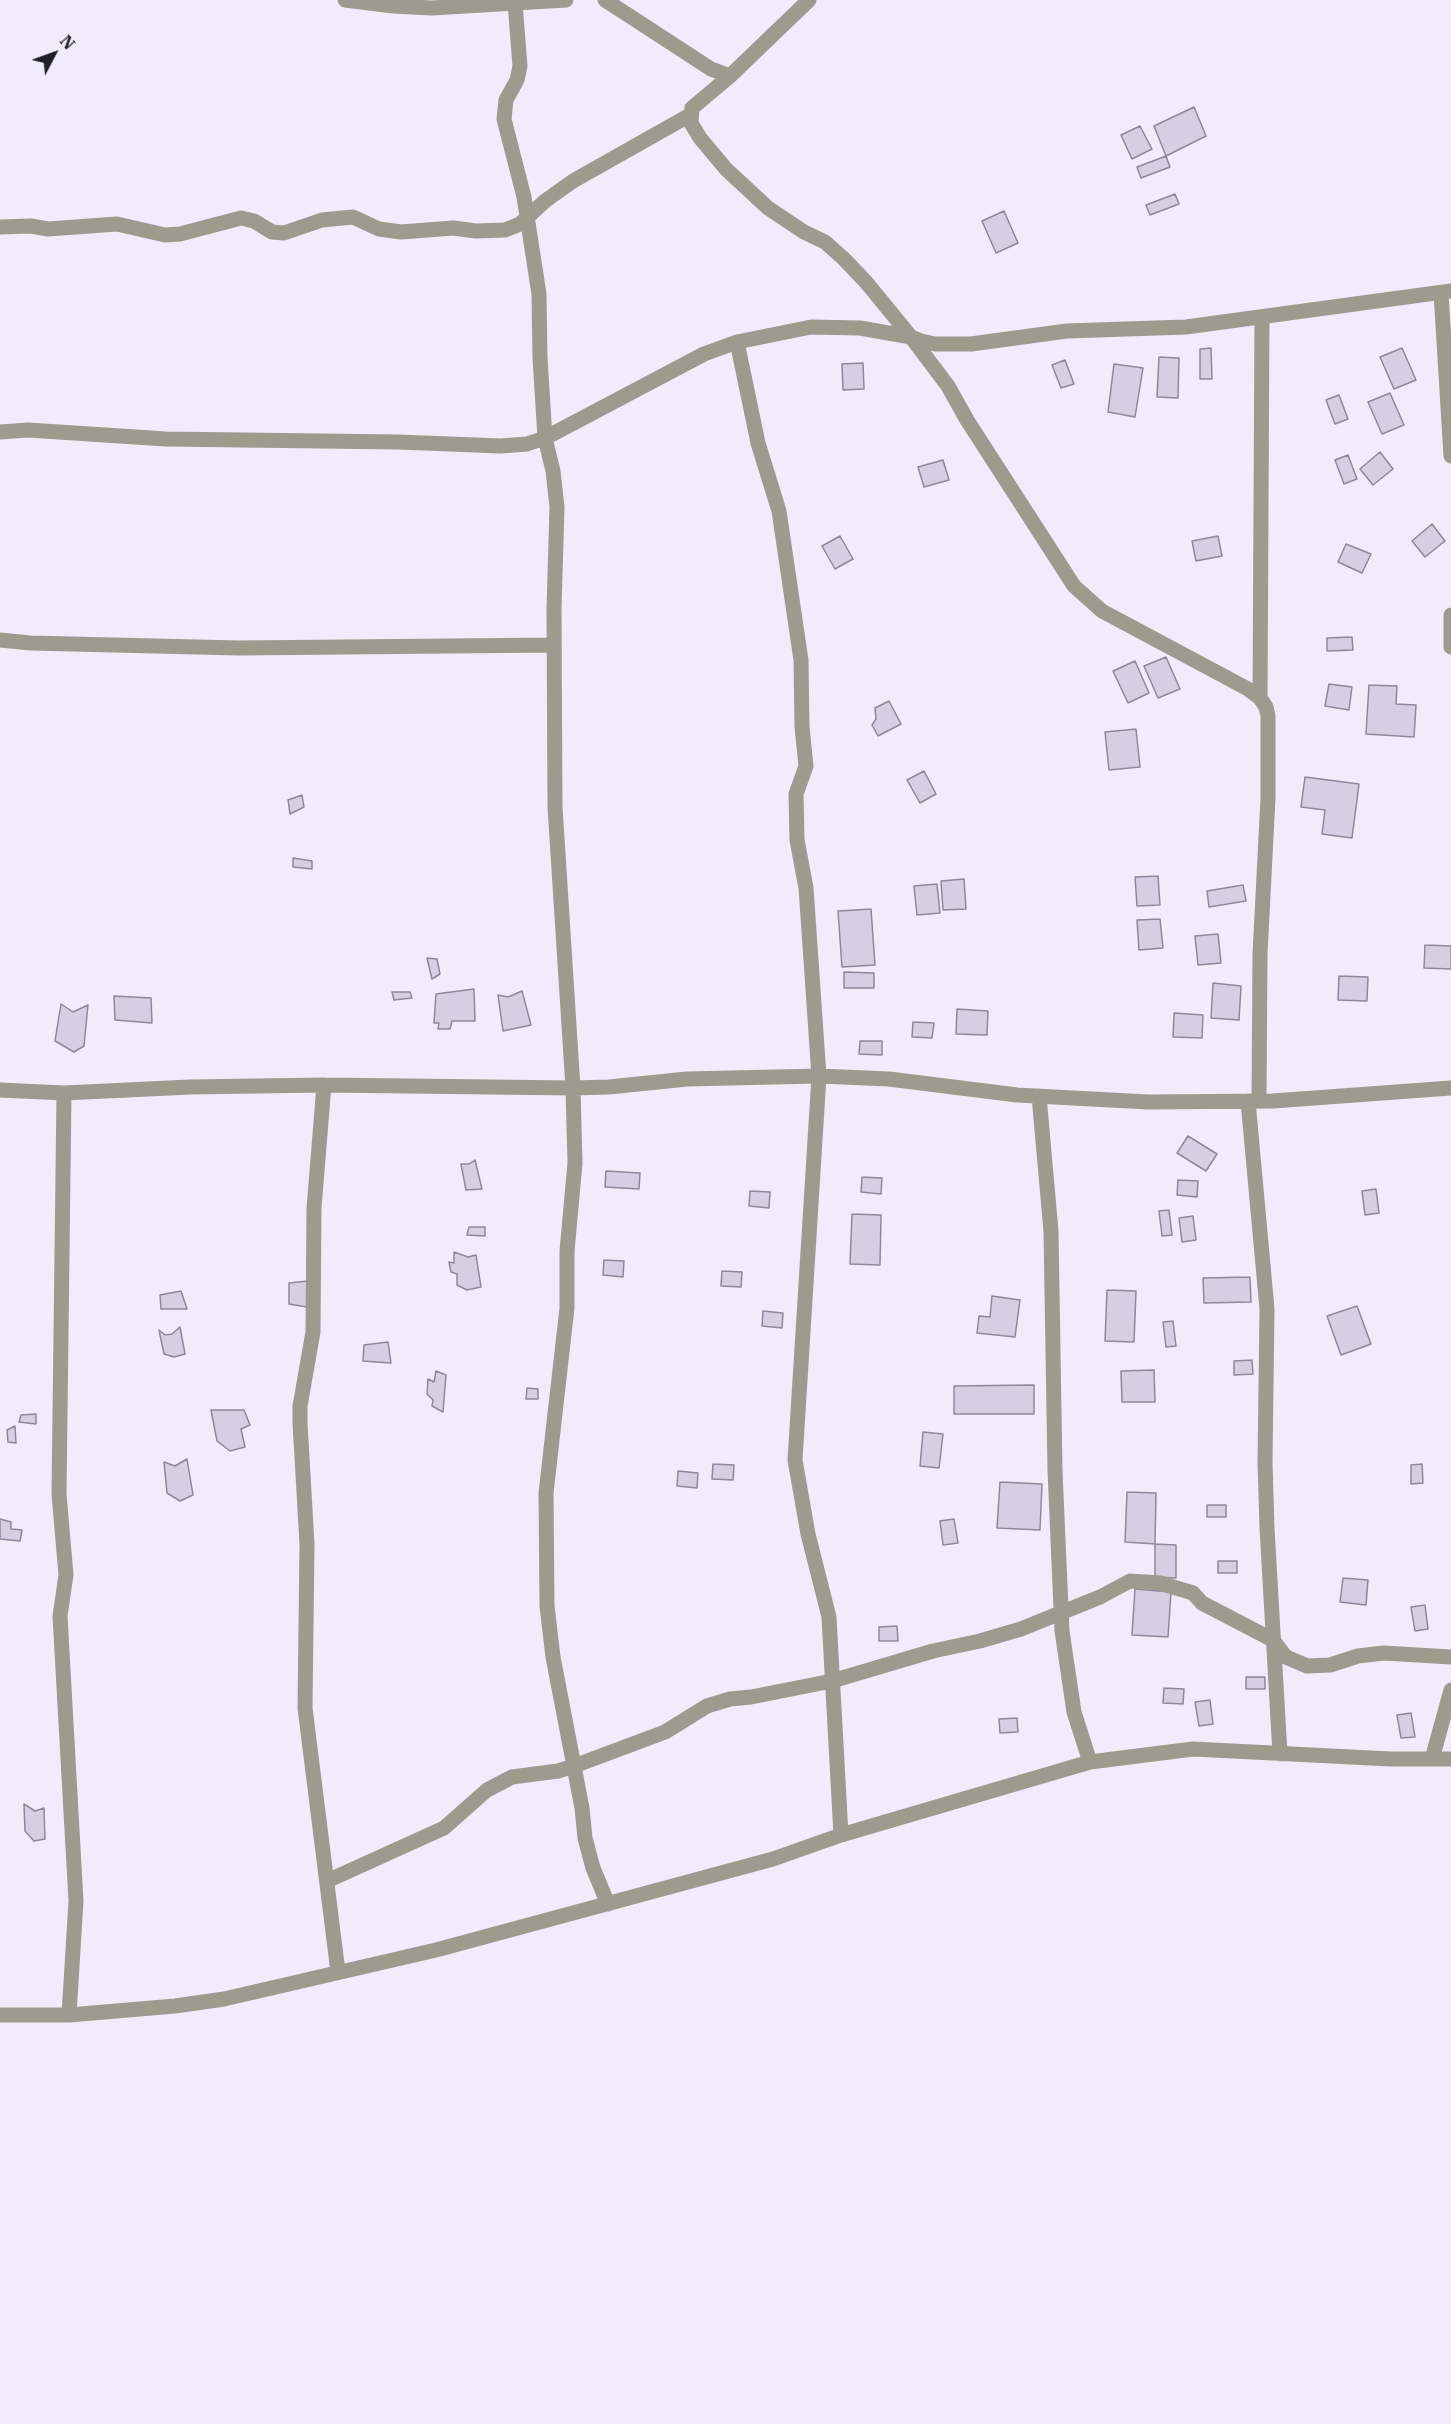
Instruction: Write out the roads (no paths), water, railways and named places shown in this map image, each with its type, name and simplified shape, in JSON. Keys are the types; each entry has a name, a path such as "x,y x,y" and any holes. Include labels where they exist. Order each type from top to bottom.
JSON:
{"street":[{"path":"345,0 432,8 566,0"},
{"path":"605,0 711,69 730,76"},
{"path":"809,0 730,76 692,108 691,123 700,138 726,169 768,208 804,232 825,242 866,282 948,386 967,420 1074,586 1102,611 1219,673 1260,698 1266,707 1268,716 1268,798 1253,1101 1268,1309 1265,1462 1280,1754"},
{"path":"515,3 520,66 517,80 506,100 504,119 528,217 539,294 545,438 553,471 557,507 554,645 555,807 573,1088 575,1163 567,1251 567,1308 547,1482 545,1527 547,1606 553,1657 588,1853 608,1904"},
{"path":"0,226 31,225 48,229 117,224 135,226 165,235 180,234 241,218 254,221 272,232 284,233 322,220 353,217 379,228 401,232 453,228 494,231 514,227 573,181 690,115"},
{"path":"0,432 28,430 166,439 527,444 545,438 704,354 737,342 811,327 860,328 911,337 935,344 971,344 1067,331 1157,330 1446,292 1451,456"},
{"path":"1260,698 1262,318"},
{"path":"737,342 758,443 779,511 801,660 802,727 806,766 795,794 797,840 806,888 819,1076 795,1460 808,1534 828,1617 841,1834"},
{"path":"1451,615 1451,648"},
{"path":"0,640 30,643 239,648 554,645"},
{"path":"0,1090 64,1093 190,1087 324,1085 573,1088 609,1087 687,1079 819,1076 889,1079 1039,1096 1148,1102 1253,1101 1402,1094 1451,1088"},
{"path":"324,1085 314,1208 313,1332 300,1406 300,1423 308,1544 305,1708 338,1972"},
{"path":"64,1093 59,1494 66,1575 60,1616 76,1901 69,2015"},
{"path":"1039,1096 1051,1231 1055,1471 1061,1611 1074,1712 1090,1762"},
{"path":"327,1881 444,1828 487,1790 512,1777 558,1771 574,1766 665,1732 707,1706 730,1699 832,1681 933,1651 1021,1629 1100,1597 1130,1581 1160,1584 1193,1593 1202,1603 1273,1640 1286,1657 1307,1666 1330,1665 1358,1656 1384,1653 1451,1658"},
{"path":"1432,1759 1451,1690"},
{"path":"0,2015 69,2015 175,2006 224,1999 436,1950 773,1859 841,1834 1090,1762 1193,1749 1451,1759"}]}
